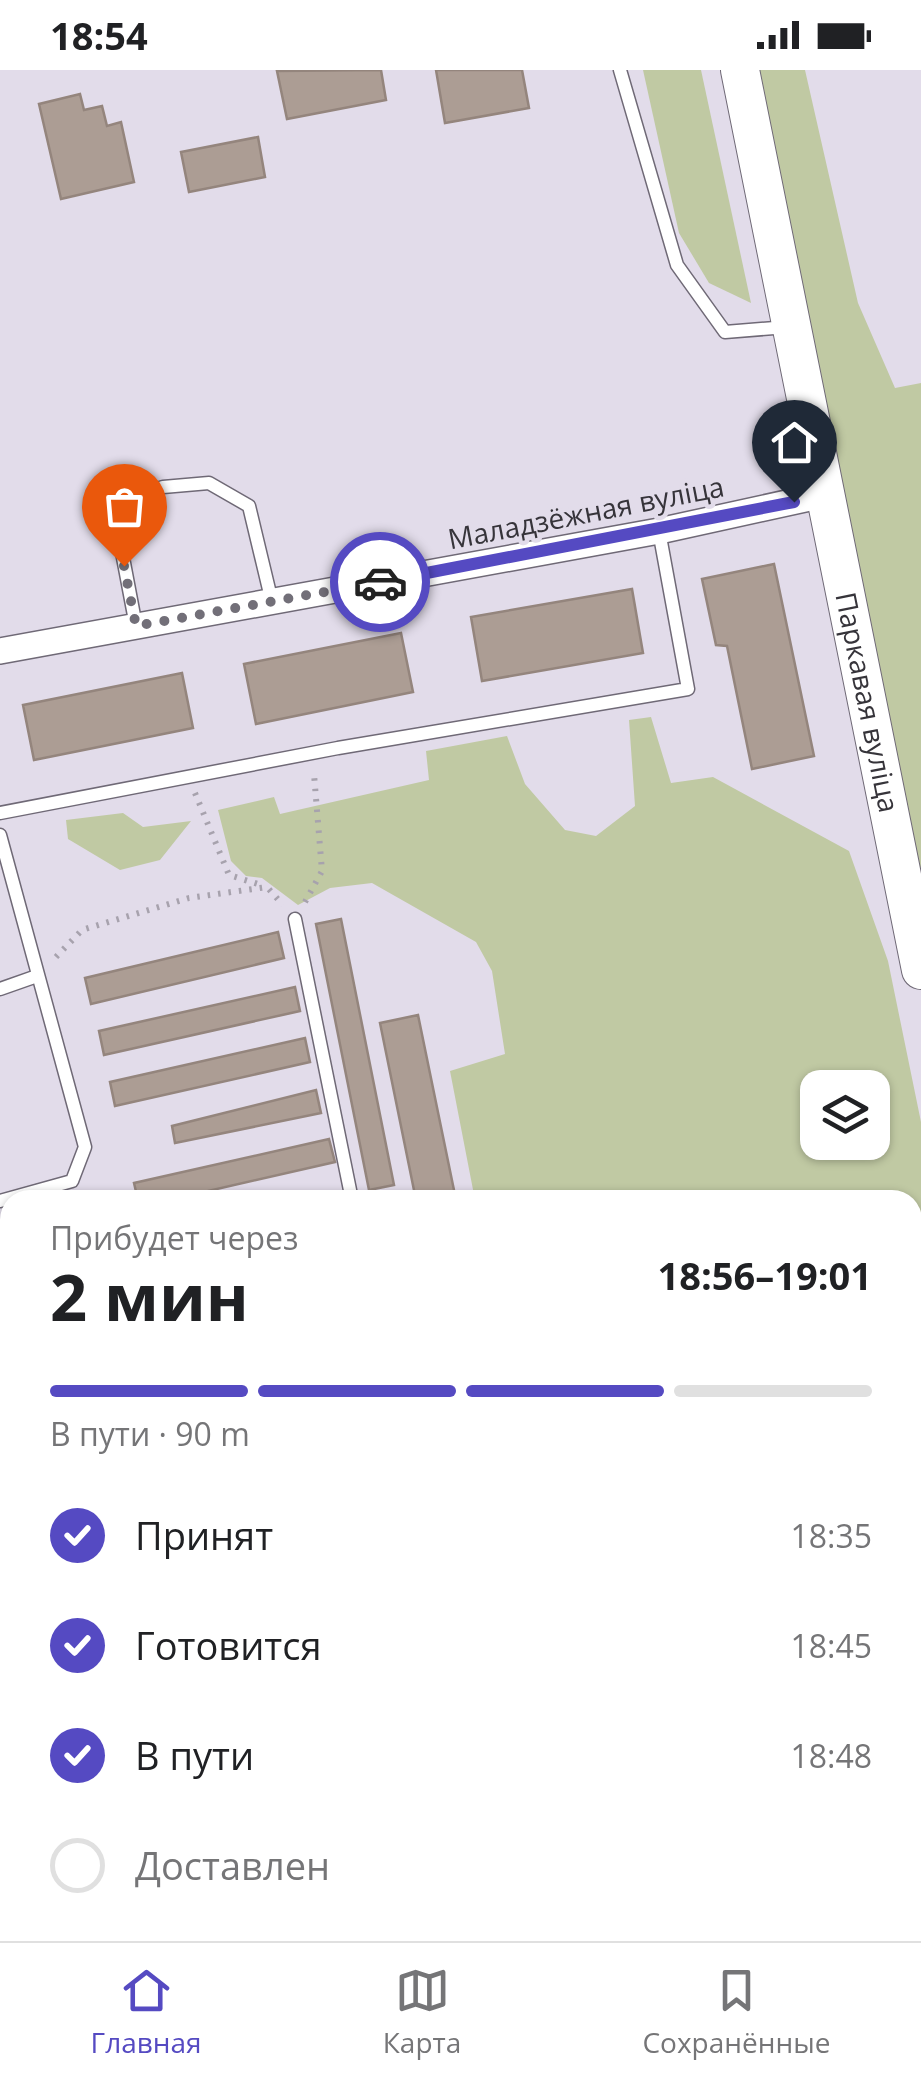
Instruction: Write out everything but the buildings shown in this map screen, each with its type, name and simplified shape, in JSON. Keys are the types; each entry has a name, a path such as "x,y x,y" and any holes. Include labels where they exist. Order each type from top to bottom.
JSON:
{"street":[{"name":"Паркавая вуліца","path":"740,70 921,970"},
{"name":"Маладзёжная вуліца","path":"0,651 659,532 828,494"}],"lane":[{"path":"620,70 677,266 725,332 794,326"},
{"path":"136,626 112,505 163,487 209,483 250,506 272,602"},
{"path":"0,814 312,753 688,689 659,532"},
{"path":"0,835 84,1147 72,1181 40,1190"},
{"path":"296,918 350,1190"},
{"path":"0,989 37,976"}],"path":[{"path":"188,777 229,875 267,887 296,918 322,872 312,753"},
{"path":"37,976 82,930 189,898 267,887"}],"green space":[{"path":"643,70 701,70 751,303 709,283 679,233"},
{"path":"757,70 805,70 858,303 895,388 921,383 921,886"},
{"path":"651,717 671,783 713,777 849,851 888,961 921,1122 921,1190 473,1190 450,1071 505,1054 492,971 476,942 372,883 330,888 298,905 262,878 246,876 231,861 218,810 274,797 280,814 429,780 426,751 507,736 525,784 565,830 596,836 635,806 629,720"},
{"path":"123,813 143,827 191,821 160,860 120,870 68,839 66,820"}],"way so far":[{"path":"124,566 136,626 380,582"}],"route":[{"path":"380,582 659,532 794,502"}]}
